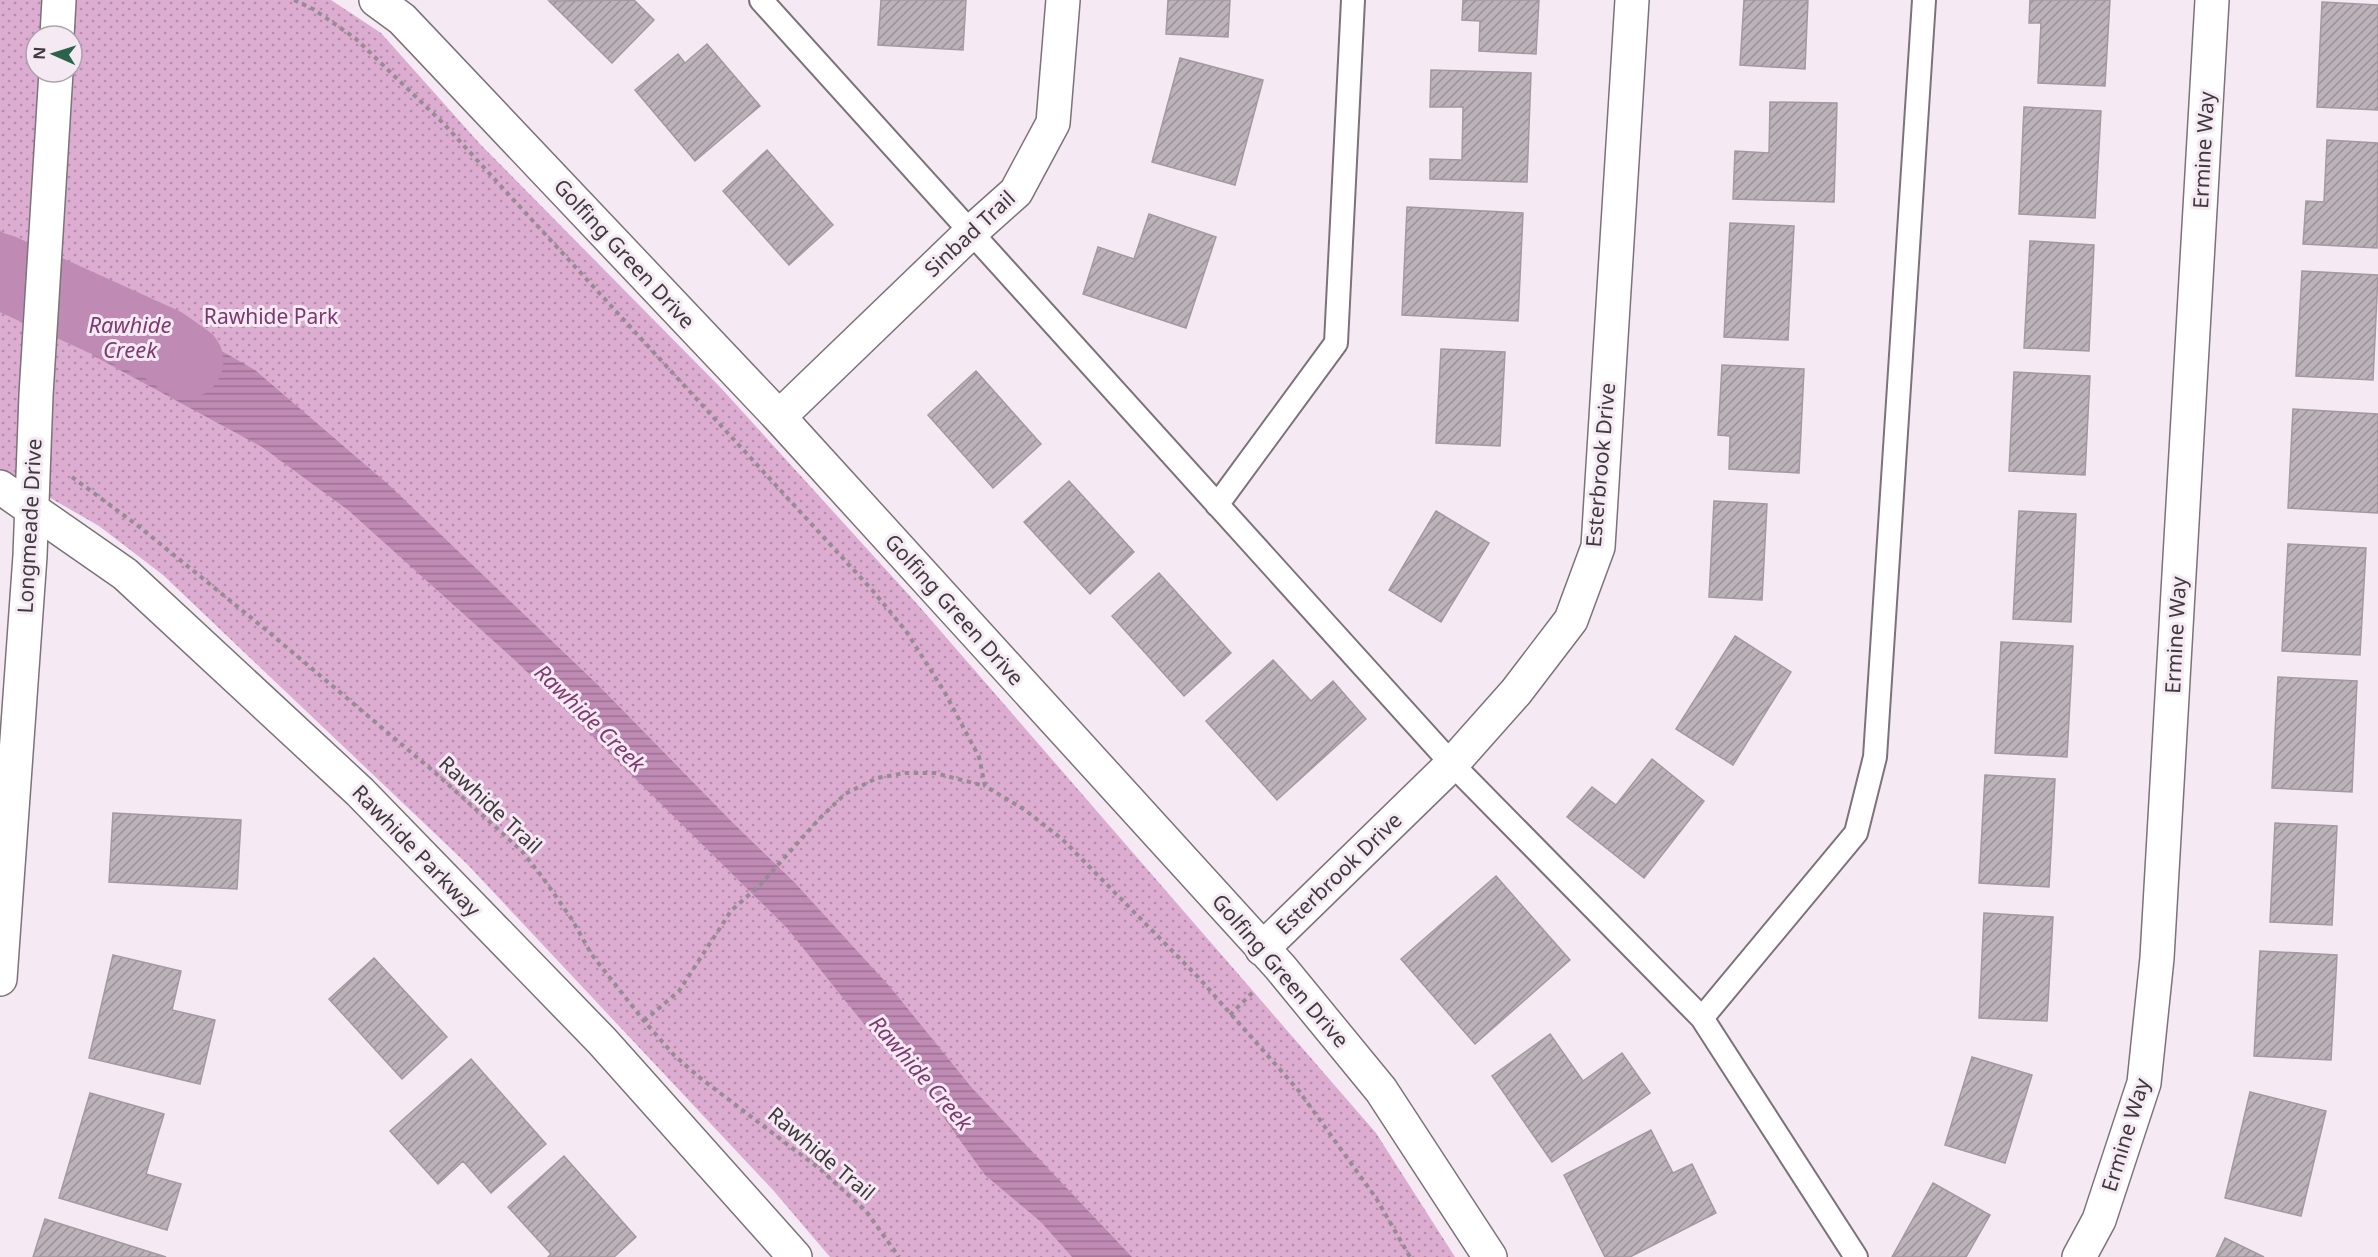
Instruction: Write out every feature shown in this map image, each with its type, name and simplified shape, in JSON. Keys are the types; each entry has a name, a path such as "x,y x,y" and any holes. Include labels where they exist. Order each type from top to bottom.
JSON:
{"street":[{"path":"58,24 59,0"},
{"name":"Golfing Green Drive","path":"376,0 402,19 779,417 1280,967 1381,1090 1490,1257"},
{"name":"Sinbad Trail","path":"779,417 970,232 1016,192 1053,123 1063,0"},
{"name":"Esterbrook Drive","path":"1262,949 1452,764 1516,692 1571,620 1598,547 1632,0"},
{"name":"Ermine Way","path":"2079,1257 2099,1220 2144,1083 2156,969 2212,0"},
{"name":"Longmeade Drive","path":"0,980 32,508 36,395 55,84"},
{"name":"Rawhide Parkway","path":"0,487 125,574 360,792 602,1041 795,1257"}],"lane":[{"path":"761,0 1452,764 1702,1018 1857,1257"},
{"path":"1217,505 1336,342 1353,0"},
{"path":"1702,1018 1856,833 1875,758 1924,0"}],"path":[{"path":"294,0 313,9 355,38 443,123 873,591 906,631 944,691 979,757 985,786"},
{"name":"Rawhide Trail","path":"71,476 137,525 265,629 432,770 520,850 566,910 592,955 644,1021 675,1055 699,1077 786,1142 866,1211 900,1257"},
{"path":"644,1021 679,991 731,911 760,885 820,818 845,794 877,778 905,773 934,773 985,786 1025,810 1062,839 1199,978 1299,1091 1376,1198 1410,1257"}],"green space":[{"name":"Rawhide Park","path":"0,0 331,0 381,33 480,144 721,388 918,605 1376,1133 1455,1257 830,1257 773,1190 467,864 163,575 99,526 0,469"}],"water":[{"path":"0,231 8,235 3,308 0,306"},
{"name":"Rawhide Creek","path":"94,286 125,296 255,370 390,486 599,686 795,883 891,988 972,1088 1132,1257 1072,1257 1041,1222 985,1175 924,1090 876,1039 787,928 518,663 348,510 262,447 92,355"}],"building":[{"path":"634,0 654,20 612,63 549,1"},
{"path":"881,0 966,0 963,50 878,45"},
{"path":"1168,0 1230,0 1228,37 1166,34"},
{"path":"1463,0 1539,0 1536,54 1479,51 1480,21 1462,20"},
{"path":"1744,0 1808,0 1805,69 1740,65"},
{"path":"2030,0 2110,0 2105,86 2038,83 2041,23 2029,23"},
{"path":"2322,2 2378,5 2378,110 2317,107"},
{"path":"707,44 760,106 695,161 635,90 678,54 685,63"},
{"path":"1180,58 1263,80 1235,185 1152,162"},
{"path":"1431,70 1531,73 1527,182 1430,179 1430,159 1462,160 1463,107 1430,107"},
{"path":"1770,102 1837,103 1834,202 1733,199 1735,151 1769,153"},
{"path":"2024,107 2101,111 2095,218 2019,214"},
{"path":"2327,140 2378,143 2377,248 2303,244 2306,201 2324,202"},
{"path":"767,150 833,225 789,265 723,191"},
{"path":"1407,207 1523,213 1518,321 1402,315"},
{"path":"1149,214 1216,237 1186,328 1083,294 1098,247 1134,259"},
{"path":"1730,223 1794,226 1788,340 1724,337"},
{"path":"2030,241 2094,245 2089,351 2024,348"},
{"path":"2302,271 2378,275 2373,380 2296,376"},
{"path":"1441,349 1505,352 1500,446 1436,443"},
{"path":"1722,365 1804,369 1799,473 1729,469 1730,436 1718,435"},
{"path":"976,371 1041,444 993,488 928,415"},
{"path":"2014,372 2090,376 2085,475 2009,471"},
{"path":"2293,409 2378,414 2378,513 2288,508"},
{"path":"1069,481 1134,552 1090,594 1024,522"},
{"path":"1714,501 1767,504 1762,600 1709,597"},
{"path":"1436,511 1489,543 1441,622 1389,590"},
{"path":"2019,511 2076,514 2071,622 2013,619"},
{"path":"2288,544 2366,548 2360,655 2282,651"},
{"path":"1159,573 1231,653 1184,696 1112,616"},
{"path":"1735,636 1791,672 1733,765 1676,729"},
{"path":"2001,642 2073,646 2067,757 1995,753"},
{"path":"1273,660 1311,701 1333,681 1366,719 1277,800 1206,721"},
{"path":"2278,677 2357,681 2352,792 2272,788"},
{"path":"1652,759 1704,801 1644,878 1567,817 1592,787 1616,805"},
{"path":"1985,775 2055,779 2049,887 1979,883"},
{"path":"113,813 241,820 237,889 109,882"},
{"path":"2275,823 2337,826 2332,925 2270,922"},
{"path":"1496,876 1570,960 1475,1044 1401,959"},
{"path":"1984,913 2053,917 2047,1021 1979,1018"},
{"path":"2260,951 2337,955 2331,1060 2254,1056"},
{"path":"113,955 181,971 172,1010 215,1020 200,1084 89,1058"},
{"path":"374,958 447,1037 402,1079 329,999"},
{"path":"1550,1034 1583,1081 1622,1053 1650,1093 1552,1162 1492,1076"},
{"path":"1972,1057 2032,1075 2005,1163 1945,1145"},
{"path":"471,1059 546,1144 491,1193 463,1161 438,1184 390,1131"},
{"path":"2250,1092 2326,1111 2301,1216 2225,1198"},
{"path":"90,1093 164,1114 146,1174 181,1184 167,1230 59,1198"},
{"path":"1651,1130 1673,1173 1692,1164 1716,1213 1630,1257 1605,1257 1564,1175"},
{"path":"564,1156 636,1237 614,1257 548,1257 551,1254 508,1207"},
{"path":"1933,1183 1990,1215 1966,1257 1892,1257"},
{"path":"45,1219 166,1257 33,1257"},
{"path":"2225,1238 2264,1257 2216,1257"}],"waterway":[{"name":"Rawhide Creek","path":"0,271 163,345 186,361"}]}
